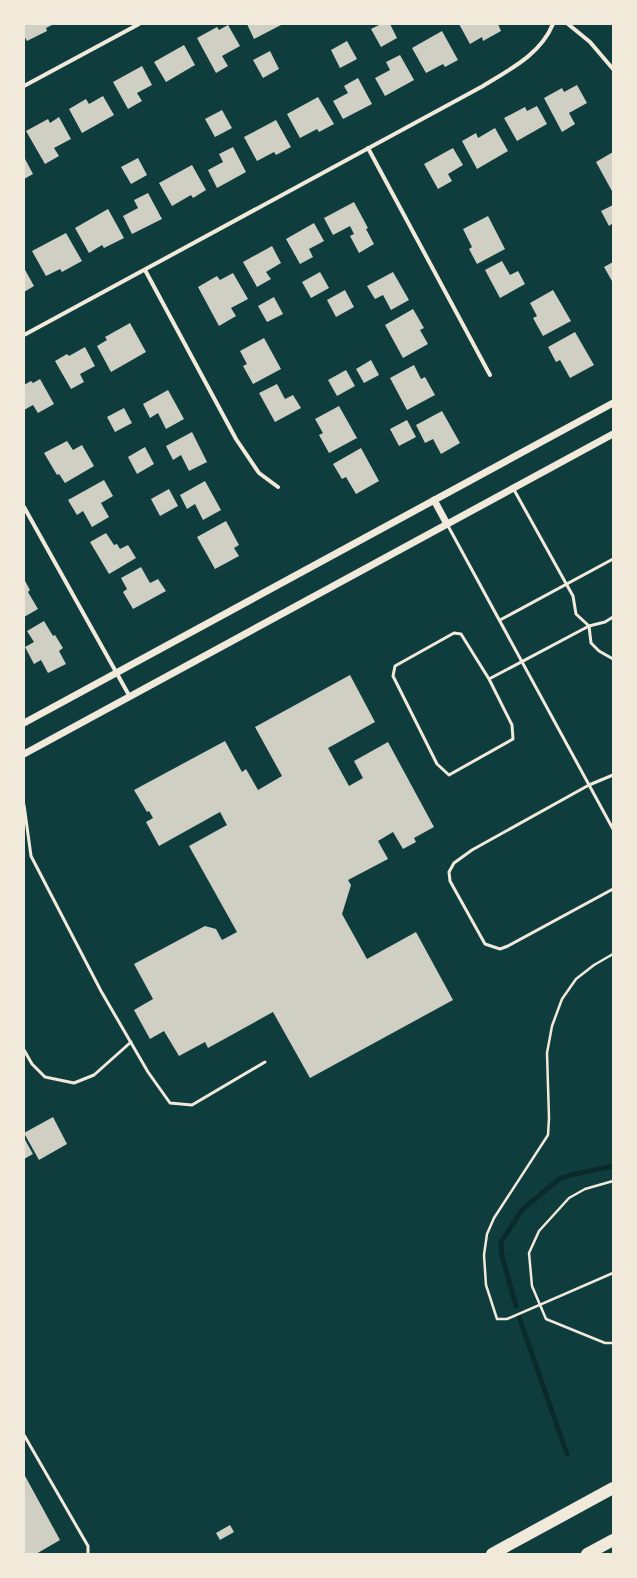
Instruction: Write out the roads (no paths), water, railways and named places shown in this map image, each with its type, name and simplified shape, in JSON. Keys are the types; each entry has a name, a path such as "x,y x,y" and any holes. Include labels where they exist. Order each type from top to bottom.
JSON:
{"highway":[{"path":"492,1554 613,1488"},
{"path":"587,1554 613,1540"}],"street":[{"path":"24,86 139,24"},
{"path":"24,335 483,86 521,63 544,40 553,24"},
{"path":"568,24 590,42 613,69"},
{"path":"368,148 490,376"},
{"path":"145,270 236,439 259,473 278,487"},
{"path":"24,723 613,403"},
{"path":"24,754 613,434"},
{"path":"434,500 447,524"},
{"path":"24,506 130,697"}],"lane":[{"path":"513,488 573,596 576,614 589,626 591,643 599,651 613,659"},
{"path":"447,524 523,661 613,829"},
{"path":"500,620 613,559"},
{"path":"489,679 589,626 605,622 613,617"},
{"path":"454,633 461,634 489,679 512,725 512,739 450,775 437,764 393,676 395,666 454,633"},
{"path":"613,775 589,785 472,850 454,863 449,872 450,881 485,944 500,949 613,888"},
{"path":"24,805 24,814 31,856 101,991 148,1072 170,1103 192,1105 265,1062"},
{"path":"24,1050 32,1064 45,1077 74,1083 94,1075 131,1042"},
{"path":"24,1435 88,1546 88,1554"}],"waterway":[{"path":"516,1306 502,1256 501,1242 522,1210 559,1179 570,1175 613,1166"},
{"path":"519,1317 567,1454"}]}
